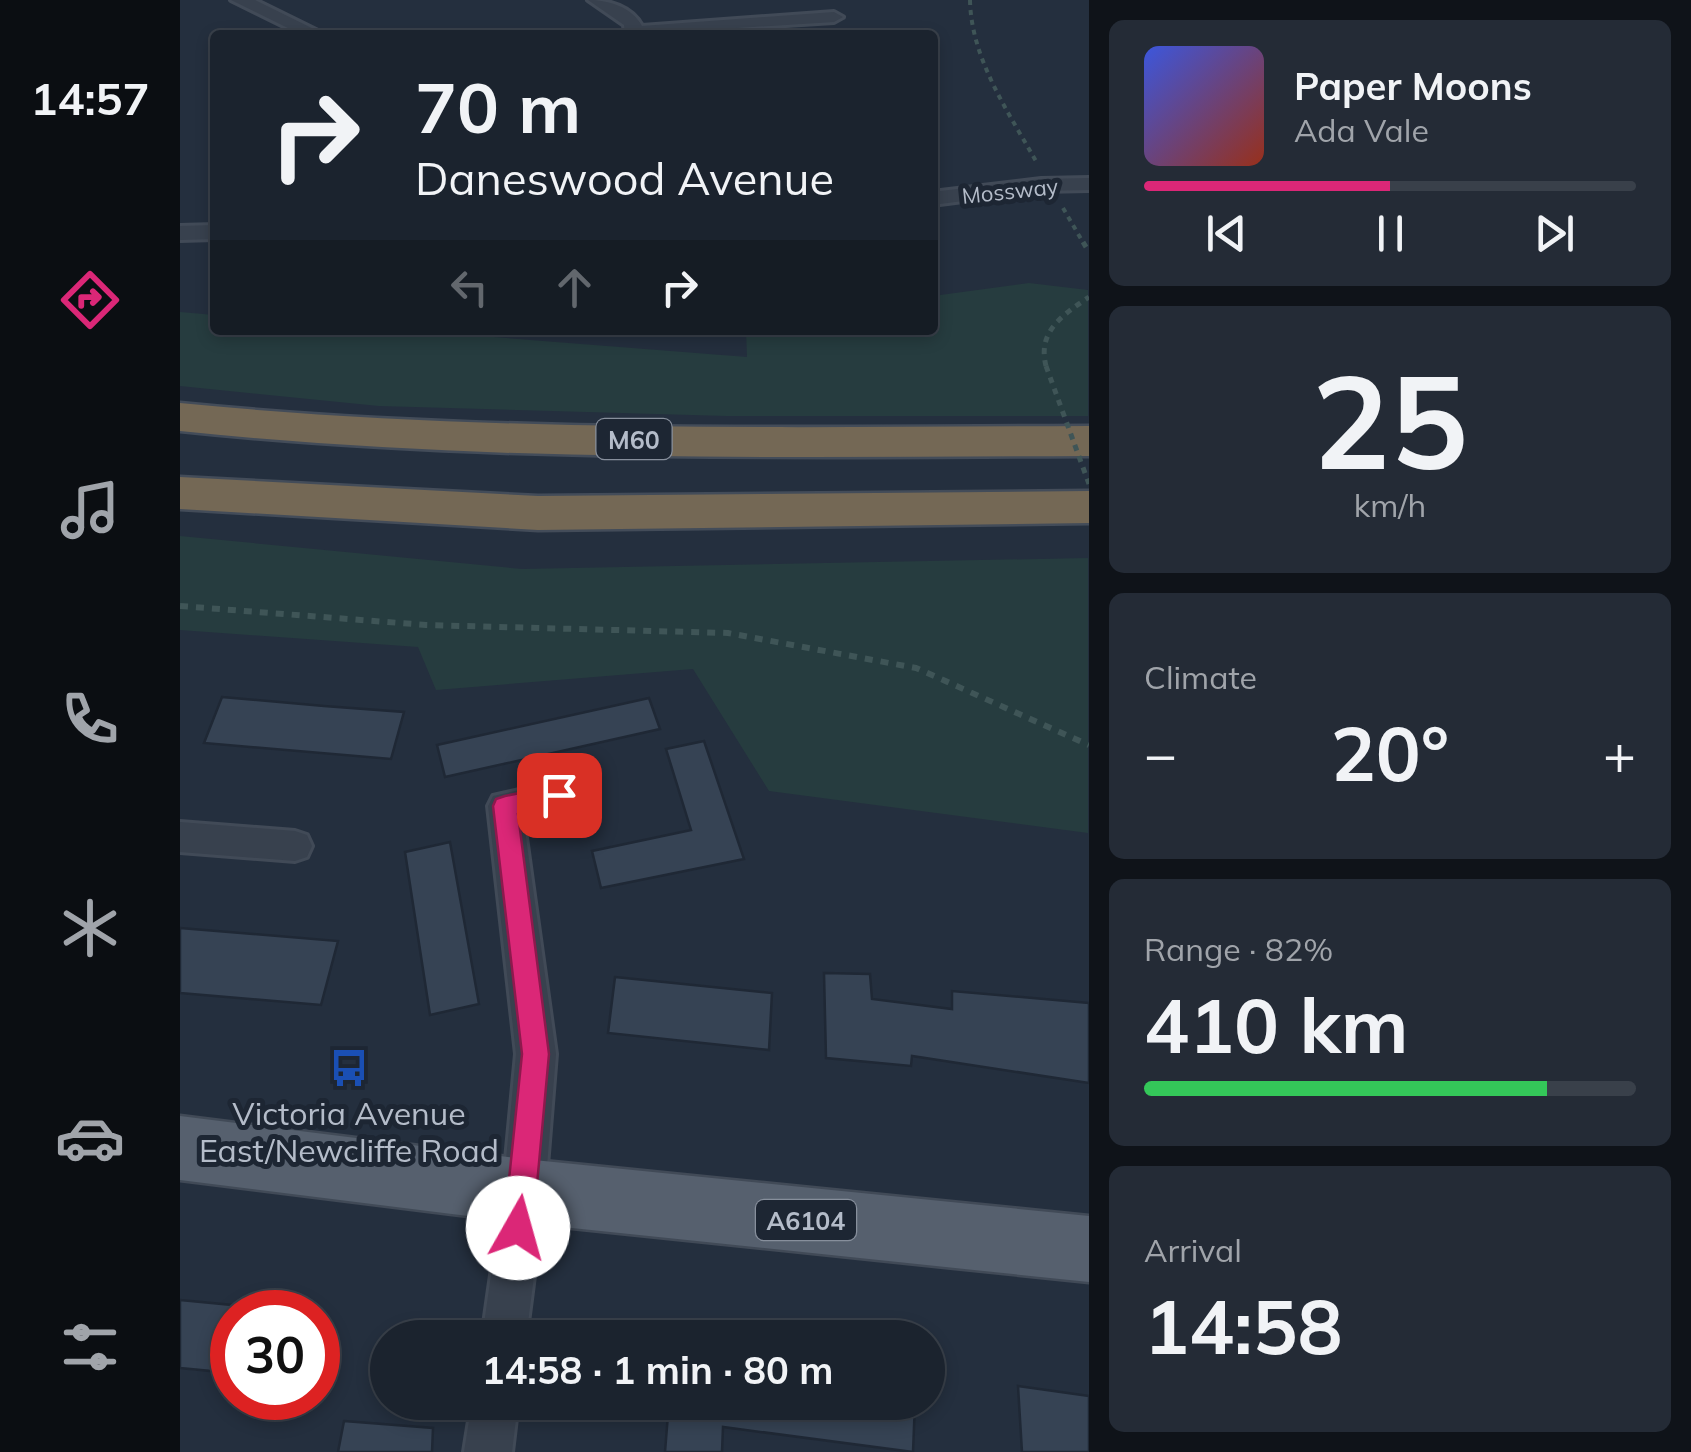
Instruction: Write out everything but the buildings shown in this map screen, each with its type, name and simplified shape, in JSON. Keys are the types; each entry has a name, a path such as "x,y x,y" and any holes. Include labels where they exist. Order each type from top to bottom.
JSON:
{"highway":[{"name":"M60","path":"180,417 252,425 571,438 795,443 1088,441"},
{"path":"180,492 538,513 1088,507"}],"main road":[{"name":"A6104","path":"180,1148 524,1192 1088,1249"}],"street":[{"path":"240,0 306,30"},
{"path":"597,0 633,23 634,30"},
{"path":"681,30 834,17"},
{"name":"Mossway","path":"938,198 1088,184"},
{"path":"180,233 210,232"},
{"path":"506,1320 524,1192 536,1054 505,806 559,795"},
{"path":"180,837 295,846"},
{"path":"488,1452 492,1420"}],"path":[{"path":"970,0 968,17 986,60 1088,252"},
{"path":"1088,296 1055,320 1040,351 1088,484"},
{"path":"180,606 426,625 728,633 916,668 1088,745"}],"green space":[{"path":"1029,283 1088,290 1088,416 726,416 379,406 180,386 180,312 210,315 210,335 468,335 747,357 746,335 938,335 938,295"},
{"path":"180,536 522,569 1088,558 1088,833 769,791 693,669 436,690 418,647 180,630"}],"place":[{"name":"Victoria Avenue East/Newcliffe Road","path":"349,1068"}],"route":[{"path":"518,1228 536,1054 505,806 559,795"}]}
